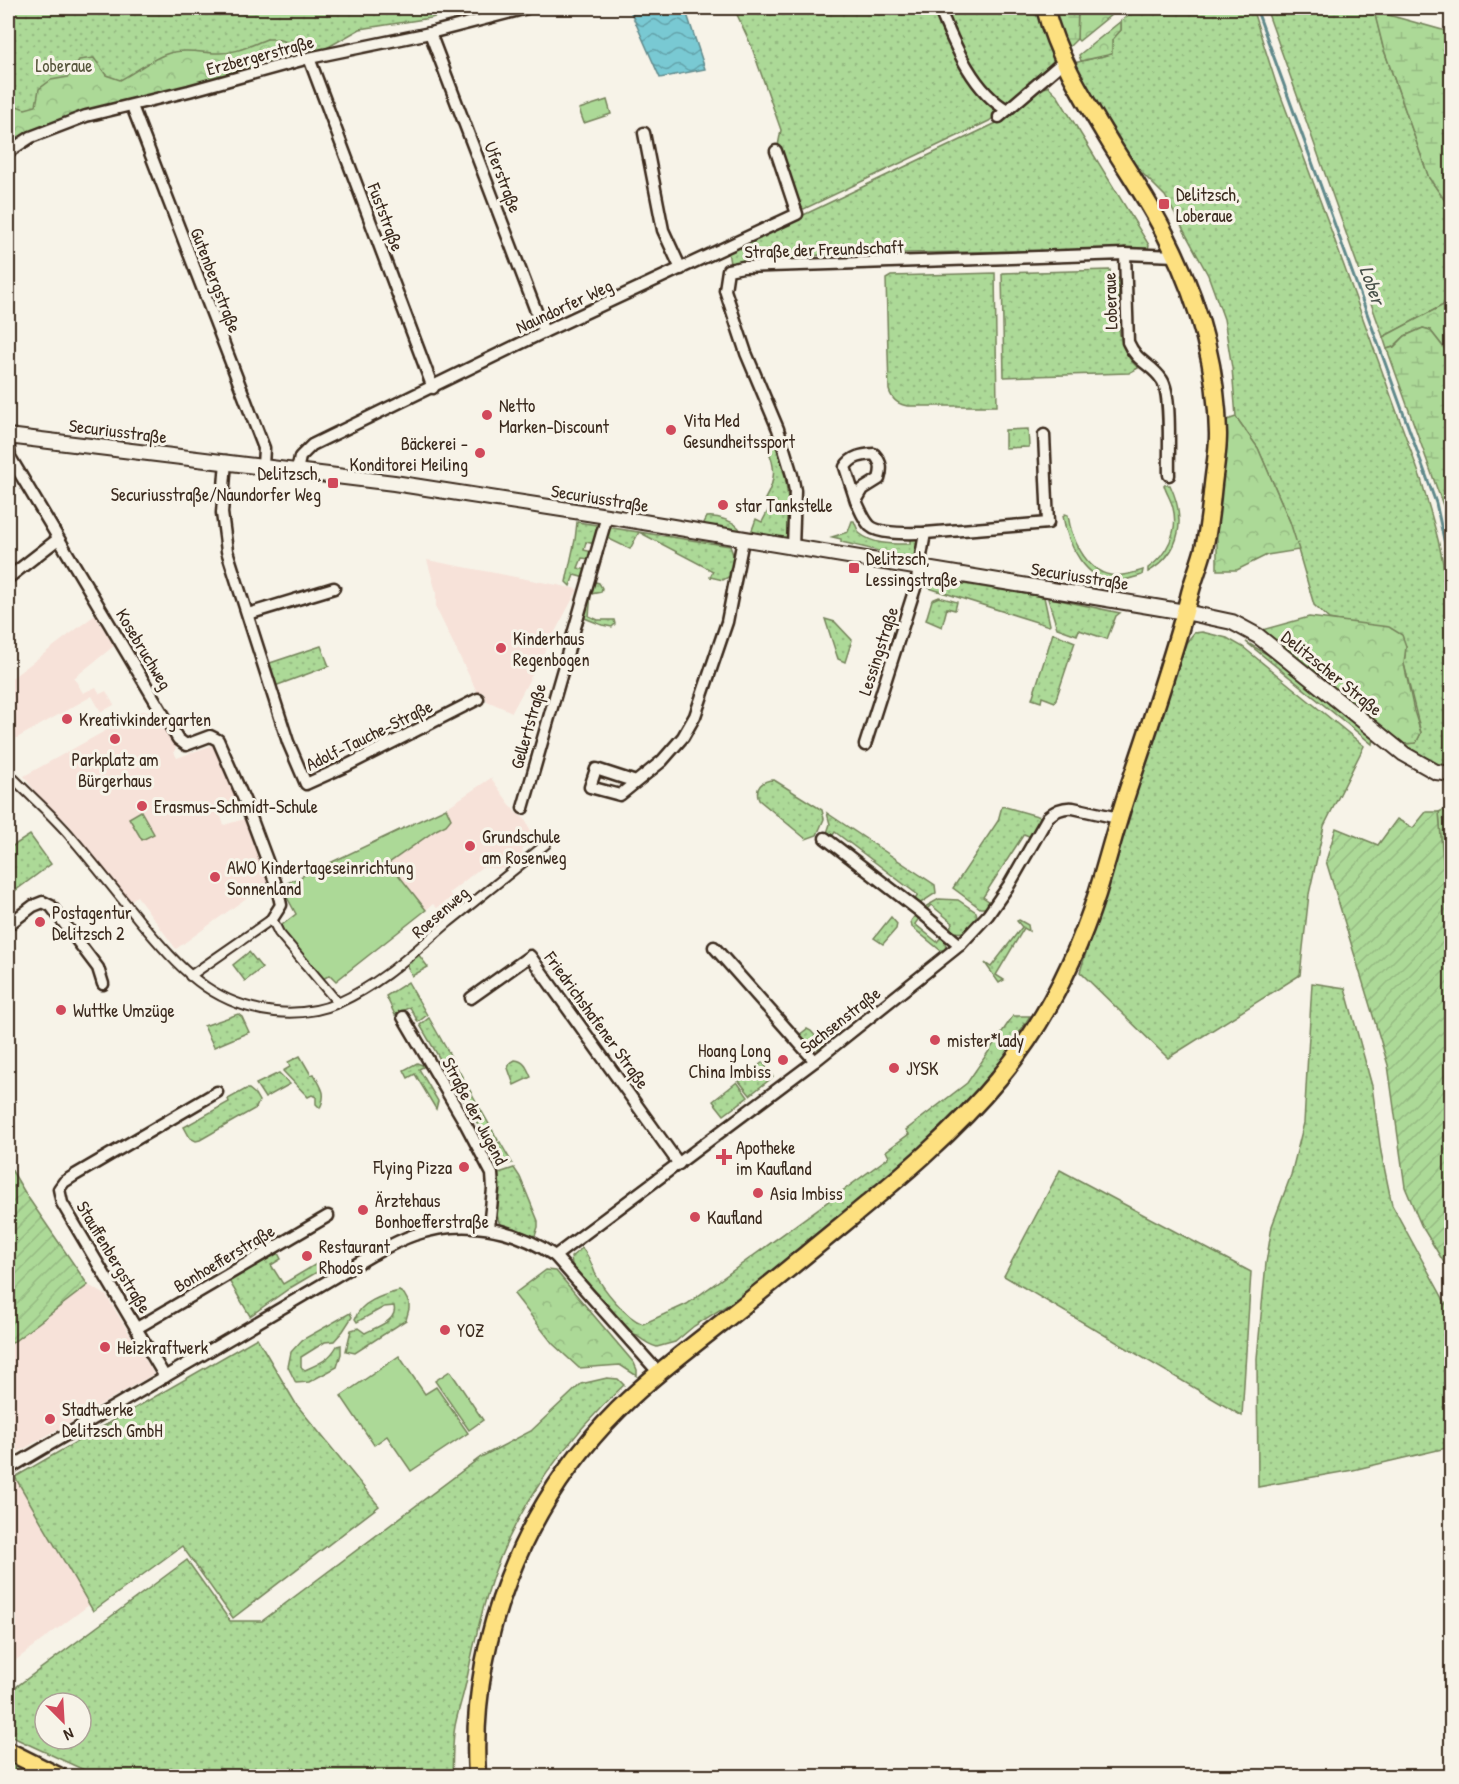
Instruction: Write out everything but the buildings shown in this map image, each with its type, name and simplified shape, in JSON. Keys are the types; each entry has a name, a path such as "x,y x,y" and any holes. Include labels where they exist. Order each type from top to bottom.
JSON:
{"main road":[{"path":"477,1776 476,1720 483,1668 501,1598 527,1536 560,1479 588,1443 620,1408 659,1373 901,1177 950,1131 1002,1075 1049,1004 1069,965 1096,897 1118,818 1156,708 1205,545 1218,437 1212,376 1203,326 1176,256 1164,231 1063,62 1050,28 1046,8"},
{"path":"8,1751 58,1776"}],"street":[{"name":"Erzbergerstraße","path":"8,152 31,137 86,116 309,58 430,33 526,8"},
{"path":"939,8 961,57 1003,114 1063,62"},
{"name":"Uferstraße","path":"430,33 544,332"},
{"name":"Fuststraße","path":"309,58 433,388"},
{"name":"Gutenbergstraße","path":"132,105 264,448 263,466"},
{"path":"644,133 663,230 681,268"},
{"name":"Naundorfer Weg","path":"297,471 300,457 312,445 544,332 797,214 776,150"},
{"name":"Straße der Freundschaft","path":"793,548 795,491 792,475 778,429 746,353 725,290 728,270 743,267 1125,254 1176,256"},
{"name":"Loberaue","path":"1125,254 1128,342 1140,361 1159,376 1167,392 1169,475"},
{"path":"856,501 865,520 872,528 883,532 926,533 1048,523 1044,435"},
{"name":"Securiusstraße","path":"8,438 226,461 394,483 1185,612"},
{"name":"Kosebruchweg","path":"8,438 10,457 178,739 186,745 210,736 218,740 278,886 281,905 272,919"},
{"name":"Adolf-Tauche-Straße","path":"226,461 222,513 226,551 288,742 306,784 478,699"},
{"name":"Gellertstraße","path":"523,807 607,516"},
{"name":"Lessingstraße","path":"865,745 916,585 926,533"},
{"path":"8,578 58,539"},
{"path":"636,782 662,761 683,737 695,716 728,622 743,540"},
{"path":"248,614 334,588"},
{"name":"Delitzscher Straße","path":"1185,612 1232,622 1258,636 1404,754 1436,772 1452,774"},
{"name":"Roesenweg","path":"8,773 66,831 170,956 190,976 227,999 248,1007 288,1013 311,1012 338,1003 388,975 546,844"},
{"name":"Sachsenstraße","path":"555,1256 815,1061 960,945 988,915 1009,885 1048,817 1055,811 1073,808 1118,818"},
{"path":"825,838 960,945"},
{"path":"8,925 33,906 43,902 51,906 98,968 103,984"},
{"path":"190,976 272,919 279,933 338,1003"},
{"path":"714,947 815,1061"},
{"name":"Friedrichshafener Straße","path":"471,998 530,956 679,1164"},
{"name":"Straße der Jugend","path":"403,1017 492,1174 493,1189 489,1228"},
{"name":"Stauffenbergstraße","path":"165,1377 62,1203 59,1189 64,1182 75,1175 217,1092"},
{"name":"Bonhoefferstraße","path":"138,1328 328,1216"},
{"path":"8,1469 372,1255 411,1236 448,1226 489,1228 537,1244 555,1256 659,1373"}],"shaded area":[{"name":"Kinderhaus Regenbogen","path":"427,560 578,589 512,712 487,701 483,692 478,694 436,608 436,592"},
{"path":"95,615 114,646 74,678 83,693 96,687 100,694 106,691 114,705 101,712 92,696 8,743 8,681"},
{"name":"Erasmus-Schmidt-Schule","path":"141,711 152,711 176,747 174,752 177,758 215,744 239,807 220,814 224,825 244,819 270,881 176,949 137,896 130,901 65,820 56,817 45,806 24,776"},
{"name":"Grundschule am Rosenweg","path":"491,778 516,813 524,818 531,831 531,839 523,848 522,855 503,869 482,867 449,893 452,897 437,908 433,904 426,910 388,863 446,825 451,819 446,808"},
{"path":"88,1285 106,1295 154,1374 8,1458 8,1346"},
{"path":"15,1477 89,1605 8,1666 8,1482"}],"green space":[{"name":"Loberaue","path":"8,8 466,8 431,18 360,29 309,58 86,116 8,152"},
{"path":"734,8 1037,8 1054,60 1007,110 986,99 999,113 989,121 804,209 800,207 778,146 781,130 751,45"},
{"path":"1056,8 1078,8 1077,39 1068,48 1059,24"},
{"path":"1078,8 1116,8 1117,10 1079,41 1077,39"},
{"path":"1137,8 1252,8 1276,83 1421,479 1435,528 1445,577 1449,624 1451,767 1432,763 1403,744 1416,743 1421,733 1404,664 1406,646 1355,624 1329,619 1314,605 1290,522 1258,448 1236,417 1232,368 1224,319 1208,275 1165,196 1138,169 1074,63 1111,54 1112,40 1121,30 1121,21"},
{"path":"1266,8 1374,8 1383,47 1429,178 1451,209 1451,301 1383,337"},
{"path":"1374,11 1446,31 1451,37 1451,209 1429,178 1383,47"},
{"path":"1121,21 1121,30 1112,40 1112,54 1081,61 1079,55"},
{"path":"267,39 307,47 309,58 86,116 8,152 8,103 25,109 36,106 39,89 51,80 68,77 79,60 94,58 106,75 120,80 153,60 174,52 230,52"},
{"path":"1048,86 1057,95 1149,245 1148,249 846,254 806,256 806,262 730,264 728,251 1009,117 1032,95"},
{"path":"607,100 611,114 584,123 579,109"},
{"path":"1110,270 1111,278 1119,278 1118,314 1124,349 1138,368 1129,373 1004,377 1002,273"},
{"path":"995,273 997,406 909,406 896,401 889,390 886,279 891,276"},
{"path":"1451,301 1451,354 1430,330 1423,328 1405,336 1393,347 1387,349 1383,337"},
{"path":"1423,328 1430,330 1451,354 1451,542 1445,511 1387,349 1394,347 1405,336"},
{"path":"1236,417 1258,448 1290,522 1299,550 1267,555 1237,570 1217,570 1217,532 1227,420"},
{"path":"1028,429 1029,447 1005,448 1005,430"},
{"path":"774,434 786,484 790,535 787,538 754,533 752,530 756,519 762,522 772,503 765,499 774,473 767,447 773,442 770,435"},
{"path":"1164,485 1170,485 1175,498 1179,522 1178,534 1168,555 1148,572 1148,568 1166,549 1173,534 1173,508"},
{"path":"1068,515 1076,542 1093,567 1110,575 1123,575 1143,570 1142,575 1119,581 1107,580 1088,569 1080,560 1069,538 1063,516"},
{"path":"707,517 726,520 735,524 741,531 703,525"},
{"path":"852,521 859,533 877,542 910,544 910,537 918,538 920,542 916,559 841,542 841,539 832,537 848,532"},
{"path":"577,522 597,525 599,528 595,544 586,542 584,550 592,552 590,559 582,558 578,568 587,570 585,578 574,575 570,586 566,582"},
{"path":"606,527 639,532 630,549 607,538 604,533"},
{"path":"639,532 730,546 735,560 732,575 723,580 710,577 713,571"},
{"path":"926,578 1044,597 1050,625 932,589 927,587 923,581"},
{"path":"592,581 599,583 602,588 601,592 591,594 589,616 598,620 614,620 615,624 612,627 582,617"},
{"path":"939,597 957,602 955,610 947,608 942,627 926,620 932,600"},
{"path":"1048,599 1120,613 1116,616 1107,639 1079,630 1077,635 1057,628"},
{"path":"1309,617 1389,627 1402,635 1406,646 1404,664 1421,733 1416,743 1403,744 1262,630"},
{"path":"825,619 835,622 852,640 845,662 838,659"},
{"path":"1202,632 1227,638 1243,647 1364,746 1324,826 1309,894 1300,975 1168,1058 1080,972 1134,798 1148,742 1182,642 1186,643 1194,633"},
{"path":"1053,633 1075,642 1055,702 1042,697 1041,702 1032,699"},
{"path":"1246,642 1280,662 1373,737 1372,744"},
{"path":"321,646 329,666 275,686 267,664"},
{"path":"774,780 822,810 824,819 817,835 806,839 759,800 758,788 766,781"},
{"path":"1002,806 1041,817 1031,837 1024,834 983,897 990,902 986,908 980,908 953,888 998,821"},
{"path":"446,808 451,819 446,825 389,863 426,910 336,981 330,975 321,980 280,932 282,925 296,914 281,886"},
{"path":"1443,810 1450,822 1451,975 1439,812"},
{"path":"141,811 154,834 142,840 129,818"},
{"path":"1426,812 1439,812 1452,975 1451,1274 1421,1225 1405,1187 1388,1065 1326,861 1336,828 1378,845 1397,819 1413,828"},
{"path":"827,813 935,885 936,893 919,904 914,901 918,895 835,832 831,838 827,833 830,824"},
{"path":"30,835 51,864 8,896 8,849"},
{"path":"939,899 958,900 976,912 978,920 961,932 948,929 953,923 931,905 925,911 923,908"},
{"path":"916,914 920,917 915,924 937,942 942,936 946,945 945,950 940,950 912,927 911,921"},
{"path":"891,917 897,924 896,929 883,944 874,938"},
{"path":"1017,921 1028,925 1029,931 1024,928 996,975 1004,980 999,983 985,963 991,967 1022,927"},
{"path":"249,952 262,968 245,981 233,965"},
{"path":"418,954 428,967 412,976 406,964"},
{"path":"408,982 427,1015 418,1022 410,1007 395,1015 386,996"},
{"path":"1312,983 1345,988 1372,1086 1381,1152 1392,1205 1451,1313 1451,1447 1353,1470 1258,1487 1257,1358 1266,1263 1272,1226 1291,1175 1304,1123"},
{"path":"238,1014 242,1017 249,1032 214,1047 204,1026"},
{"path":"1013,1016 1030,1016 1002,1060 979,1089 937,1132 823,1231 748,1292 694,1326 675,1342 657,1347 636,1335 599,1299 572,1265 571,1257 582,1248 609,1295 629,1316 643,1324 687,1304 889,1157 886,1151 909,1134 906,1130 967,1083"},
{"path":"429,1018 498,1140 489,1143 420,1025"},
{"path":"807,1029 823,1045 822,1048 813,1049 799,1035"},
{"path":"300,1056 321,1087 323,1098 320,1108 316,1104 316,1097 312,1095 308,1097 283,1071 290,1067 288,1062"},
{"path":"515,1060 523,1063 531,1077 514,1085 508,1068"},
{"path":"763,1062 773,1077 750,1095 739,1081"},
{"path":"417,1063 425,1066 419,1069 438,1101 436,1109 415,1074 408,1078 404,1070"},
{"path":"279,1073 290,1084 265,1098 256,1084"},
{"path":"737,1082 748,1097 724,1115 713,1101"},
{"path":"246,1089 255,1094 259,1101 256,1108 200,1140 190,1138 184,1127 229,1102 228,1099"},
{"path":"500,1142 512,1163 493,1165 488,1155 493,1152 491,1147"},
{"path":"8,1164 88,1285 8,1346"},
{"path":"514,1168 538,1221 535,1236 504,1226 499,1222 496,1176"},
{"path":"1060,1170 1251,1272 1242,1416 1004,1276"},
{"path":"277,1251 281,1259 271,1265 283,1284 323,1260 329,1265 290,1288 250,1316 228,1279"},
{"path":"546,1270 556,1271 634,1363 637,1376 620,1365 579,1368 553,1344 514,1294"},
{"path":"399,1291 404,1294 409,1303 406,1320 355,1353 346,1351 351,1330 358,1328 365,1333 389,1320 394,1311 394,1306 384,1307 357,1322 355,1319 362,1308 379,1297"},
{"path":"350,1313 352,1317 334,1341 325,1342 301,1357 301,1367 305,1370 323,1361 337,1346 341,1345 337,1367 309,1382 296,1383 288,1367 291,1352 302,1340"},
{"path":"257,1338 296,1404 379,1506 233,1618 182,1546 93,1611 15,1477"},
{"path":"399,1356 425,1394 436,1387 468,1433 411,1471 387,1436 374,1445 341,1396"},
{"path":"450,1371 483,1420 469,1430 435,1381"},
{"path":"607,1378 618,1379 624,1385 603,1405 547,1473 531,1497 504,1549 485,1601 456,1720 452,1776 97,1776 43,1751 93,1751 93,1691 33,1691 33,1747 8,1735 8,1693 187,1560 230,1621 262,1621 481,1457 531,1431 581,1384"},
{"path":"8,1759 44,1776 8,1776"}],"water":[{"path":"629,8 678,8 687,14 705,69 660,78"}],"waterway":[{"name":"Lober","path":"1256,8 1436,503 1452,576"}],"place":[{"name":"Delitzsch, Loberaue","path":"1164,204"},
{"name":"Netto Marken-Discount","path":"487,415"},
{"name":"Vita Med Gesundheitssport","path":"671,430"},
{"name":"Bäckerei - Konditorei Meiling","path":"480,453"},
{"name":"Delitzsch, Securiusstraße/Naundorfer Weg","path":"333,483"},
{"name":"star Tankstelle","path":"723,505"},
{"name":"Delitzsch, Lessingstraße","path":"854,568"},
{"name":"Kinderhaus Regenbogen","path":"501,648"},
{"name":"Kreativkindergarten","path":"67,719"},
{"name":"Parkplatz am Bürgerhaus","path":"115,739"},
{"name":"Erasmus-Schmidt-Schule","path":"142,806"},
{"name":"Grundschule am Rosenweg","path":"470,846"},
{"name":"AWO Kindertageseinrichtung Sonnenland","path":"215,877"},
{"name":"Postagentur Delitzsch 2","path":"40,922"},
{"name":"Wuttke Umzüge","path":"61,1010"},
{"name":"mister*lady","path":"935,1040"},
{"name":"Hoang Long China Imbiss","path":"783,1060"},
{"name":"JYSK","path":"894,1068"},
{"name":"Apotheke im Kaufland","path":"724,1157"},
{"name":"Flying Pizza","path":"464,1167"},
{"name":"Asia Imbiss","path":"758,1193"},
{"name":"Ärztehaus Bonhoefferstraße","path":"363,1210"},
{"name":"Kaufland","path":"695,1217"},
{"name":"Restaurant Rhodos","path":"307,1256"},
{"name":"YOZ","path":"445,1330"},
{"name":"Heizkraftwerk","path":"105,1347"},
{"name":"Stadtwerke Delitzsch GmbH","path":"50,1419"}]}
